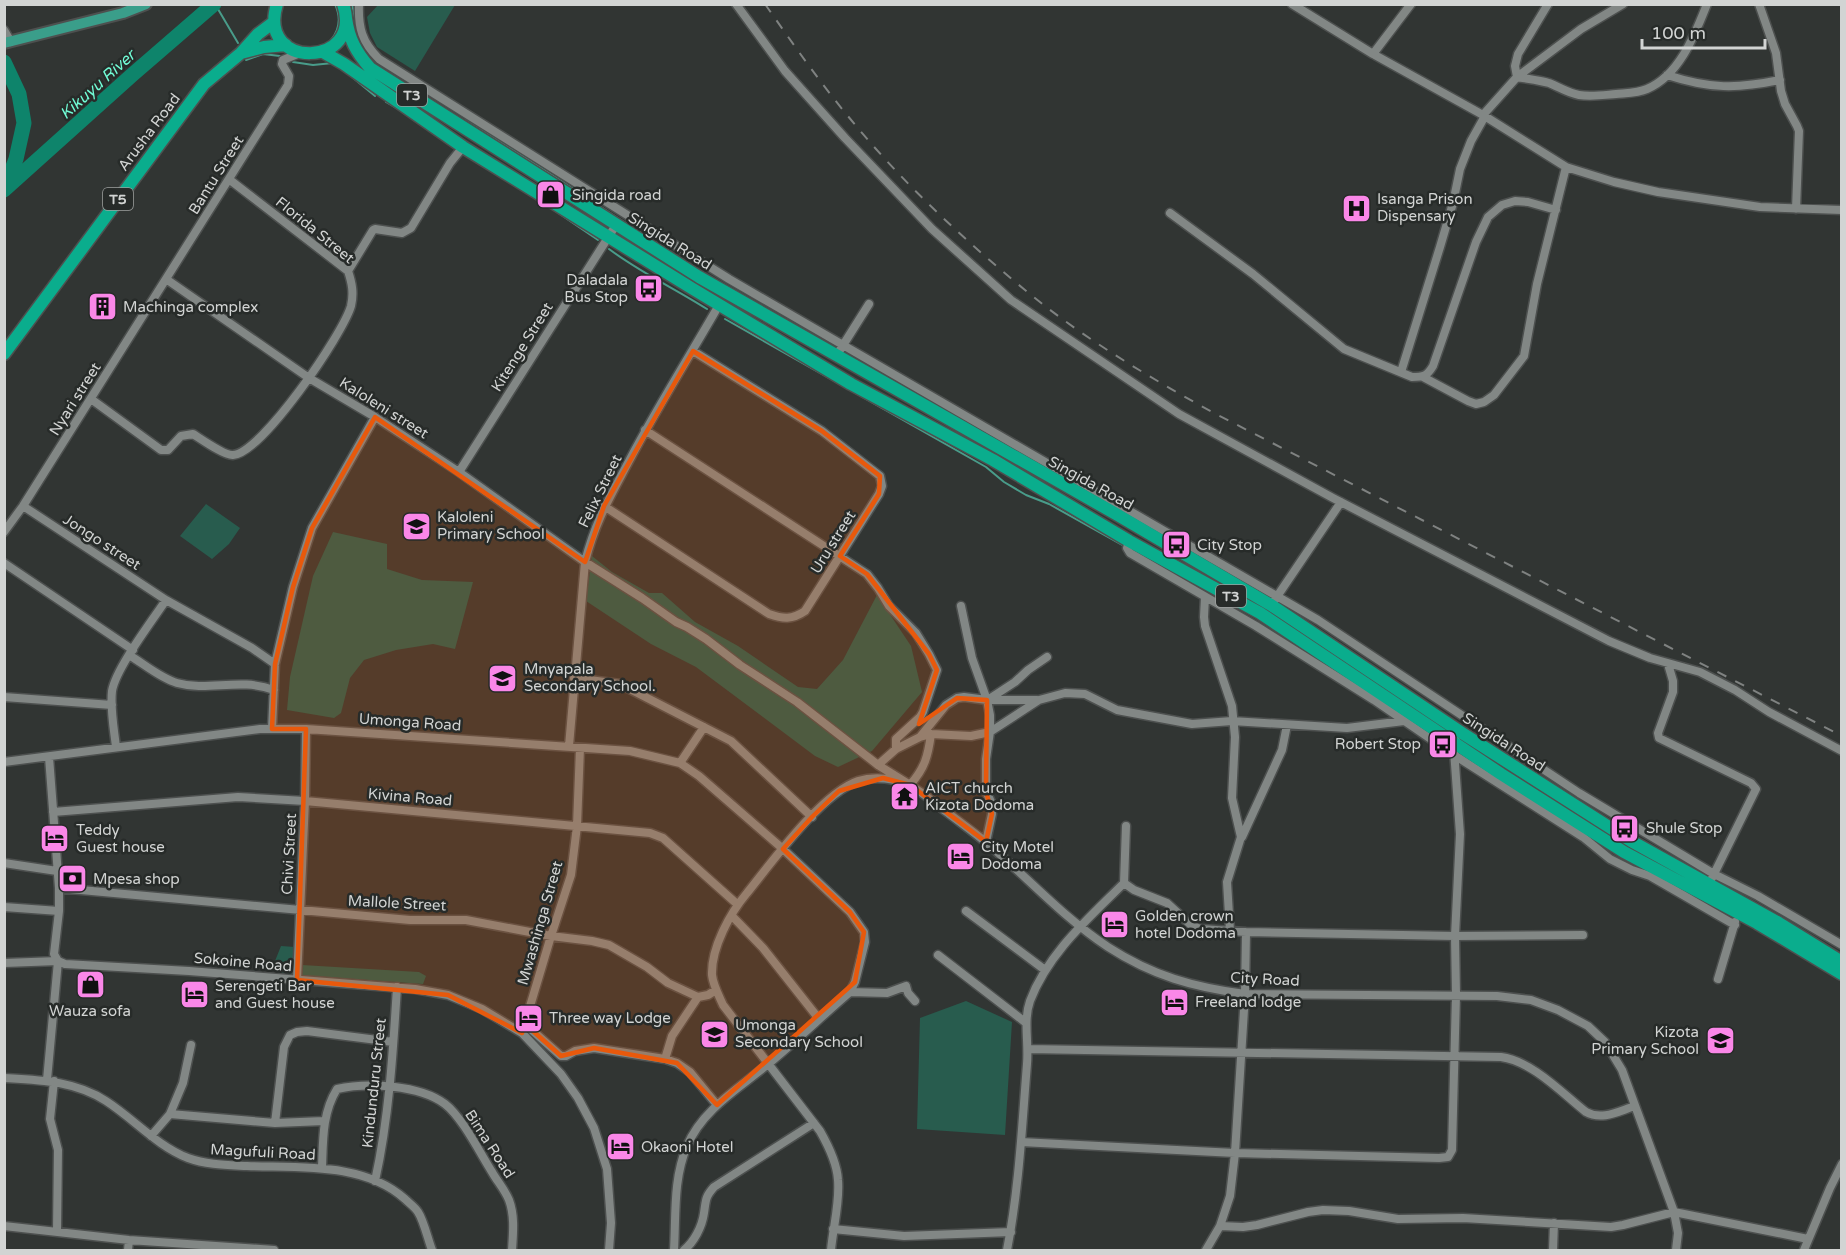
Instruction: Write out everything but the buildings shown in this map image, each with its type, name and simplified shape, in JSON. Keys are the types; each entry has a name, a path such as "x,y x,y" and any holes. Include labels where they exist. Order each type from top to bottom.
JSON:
{"highway":[{"name":"Singida Road","path":"343,4 353,47 370,68 699,277 839,351 1116,514 1274,601 1457,744 1631,841 1712,879 1842,962"},
{"name":"T5","path":"274,11 280,39 286,45"},
{"name":"T5","path":"241,52 258,34 274,11"},
{"path":"286,45 300,53 323,52 331,48 343,34 346,18"},
{"name":"T5","path":"241,52 286,45"},
{"name":"Arusha Road","path":"4,354 192,99 217,72 241,52"},
{"name":"Singida Road","path":"323,52 344,64 463,147 719,305 851,384 993,460 1129,541 1260,613 1624,852 1736,919 1842,974"}],"main road":[{"path":"8,42 123,13 146,4"}],"street":[{"path":"359,4 358,23 367,47 379,59 720,273 839,351 869,304"},
{"path":"736,4 785,71 932,229 1011,300 1179,414 1341,502 1609,640 1650,658 1687,668 1713,679 1842,751"},
{"path":"1292,4 1373,54 1484,115 1566,166 1614,182 1658,192 1760,207 1842,210"},
{"path":"1373,54 1412,4"},
{"path":"1517,77 1515,66 1518,54 1548,4"},
{"path":"1401,372 1440,248 1460,169 1484,115 1517,77 1581,29 1623,4"},
{"path":"1517,77 1547,83 1566,92 1587,96 1640,92 1667,75 1684,55 1707,4"},
{"path":"1759,4 1776,53 1781,92 1799,131 1796,208"},
{"path":"4,30 8,42"},
{"name":"Bantu Street","path":"166,279 288,85 289,76 282,64 283,60 300,53"},
{"path":"1667,75 1687,82 1717,87 1780,80"},
{"path":"348,271 373,230 402,232 411,228 450,163 463,147"},
{"path":"1170,213 1253,274 1344,349 1412,377 1423,377 1476,404 1494,395 1524,357 1537,284 1566,166"},
{"name":"Florida Street","path":"91,399 161,450 168,450 181,436 193,434 227,454 234,455 268,430 309,378 351,308 353,285 348,271 230,180"},
{"path":"1423,377 1428,374 1432,366 1476,242 1488,217 1502,206 1515,201 1528,202 1556,210"},
{"name":"Kitenge Street","path":"459,472 616,225"},
{"name":"Kaloleni street","path":"166,279 309,378 375,417 459,472 585,562 776,687 878,765 910,785"},
{"name":"Nyari street","path":"4,532 23,506 166,279"},
{"name":"Felix Street","path":"568,746 585,562 591,536 604,506 645,430 719,305"},
{"name":"Uru street","path":"604,506 769,614 783,619 794,617 805,611 879,494 882,486 880,476 822,432 693,351"},
{"path":"272,729 275,664 293,587 312,528 375,417"},
{"path":"645,430 867,574 889,606 919,639 937,670 923,712 896,739 896,749"},
{"path":"1341,502 1274,601 1318,620 1386,663 1712,879 1758,896 1842,945"},
{"name":"Jongo street","path":"23,506 166,600 252,648 275,664"},
{"path":"1021,1142 1235,1153 1439,1158 1448,1157 1452,1150 1456,995 1455,936 1460,834 1457,744 1404,721 1256,626 1130,554 1127,548 1129,541"},
{"path":"4,563 175,682 191,685 248,684 274,690"},
{"path":"1205,597 1205,626 1232,706 1235,746 1232,798 1241,837"},
{"path":"116,747 112,705 114,685 131,652 166,600"},
{"path":"961,606 972,658 987,699 990,732 986,759 986,791 991,802 992,814 986,842"},
{"path":"987,699 1015,682 1047,657"},
{"path":"1668,664 1673,681 1673,693 1658,732 1659,738 1752,783 1756,789 1712,879"},
{"path":"574,678 620,684 731,741 812,817"},
{"path":"920,737 946,705 953,700 964,697 1039,700 1065,693 1085,694 1117,710 1192,724 1232,721 1347,728 1404,721"},
{"path":"4,697 112,705"},
{"path":"878,765 896,749 920,737 931,734 971,736 990,732 1039,700"},
{"path":"1230,931 1227,882 1241,837 1282,750 1287,725"},
{"path":"680,763 704,727"},
{"name":"Umonga Road","path":"4,762 261,729 306,729 630,751 680,763 699,776 783,849"},
{"name":"Chivi Street","path":"297,980 306,729"},
{"path":"910,785 920,774 927,759 931,734"},
{"name":"Mwashinga Street","path":"522,1033 571,875 577,826 580,748"},
{"path":"50,757 59,888 54,954 58,961 50,1119 58,1150 57,1231"},
{"name":"City Road","path":"831,1251 838,1199 838,1178 826,1142 820,1131 723,1005 712,975 718,940 738,904 783,849 839,791 859,781 883,778 910,785 986,842 1080,927 1109,948 1163,976 1206,988 1245,993 1497,996 1531,1000 1558,1010 1588,1026 1605,1042 1622,1070 1674,1212 1678,1233 1676,1251"},
{"name":"Kivina Road","path":"53,812 238,797 305,801 650,833 663,838 738,904"},
{"path":"1007,1251 1021,1142 1028,1049 1025,1022 1030,1002 1045,970 1080,927 1124,883 1126,826"},
{"path":"674,1251 676,1193 682,1164 688,1145 701,1122 717,1105 850,992 855,982 865,942 864,932 850,912 783,849"},
{"path":"4,863 57,871"},
{"path":"1124,883 1134,890 1167,903 1192,926 1201,929 1455,936 1583,936"},
{"name":"Mallole Street","path":"59,888 411,920 466,920 551,936 592,941 609,945 647,967 668,983 698,997"},
{"path":"4,907 59,911"},
{"path":"966,911 1045,970"},
{"path":"732,916 763,948 819,1019"},
{"path":"1718,979 1736,919"},
{"path":"1206,1251 1220,1226 1230,1196 1235,1153 1245,993 1246,932"},
{"path":"938,955 1025,1022"},
{"name":"Sokoine Road","path":"4,963 58,961 65,964 397,987 448,995 482,1009 522,1033 561,1074 578,1098 594,1128 608,1169 611,1223 609,1251"},
{"path":"850,992 887,993 906,986 908,993 915,1001"},
{"name":"Kindunduru Street","path":"375,1181 381,1154 389,1086 397,987"},
{"path":"665,1059 672,1036 698,997 716,990"},
{"path":"525,1023 561,1056 594,1048 665,1059 677,1063 690,1072 717,1105"},
{"path":"275,1122 284,1047 290,1035 307,1031 393,1042"},
{"path":"151,1136 170,1114 183,1083 191,1045"},
{"path":"1028,1049 1501,1057 1519,1061 1528,1066 1592,1116 1611,1114 1635,1106"},
{"name":"Magufuli Road","path":"4,1078 51,1081 88,1091 106,1101 160,1143 188,1158 214,1165 322,1168 353,1173 375,1181 396,1191 418,1212 432,1251"},
{"name":"Bima Road","path":"322,1168 324,1121 330,1099 337,1089 350,1086 389,1086 429,1094 446,1105 460,1120 508,1199 514,1222 512,1251"},
{"path":"170,1114 275,1122 324,1121"},
{"path":"684,1251 698,1231 705,1212 707,1195 714,1187 813,1123"},
{"path":"1804,1251 1837,1183 1842,1164"},
{"path":"1220,1226 1257,1225 1323,1210 1349,1211 1398,1220 1463,1218 1618,1226 1674,1212 1808,1239"},
{"path":"1553,1251 1554,1223"},
{"path":"4,1226 171,1246 274,1251"},
{"path":"833,1229 904,1236 1011,1232"},
{"path":"128,1251 129,1240"}],"highlighted area":[{"path":"693,351 822,431 880,476 879,494 840,556 867,574 929,654 937,670 919,724 957,698 987,700 986,791 992,814 986,842 910,785 883,778 839,791 812,817 783,849 850,912 864,932 855,982 717,1105 677,1063 594,1048 561,1056 525,1024 522,1033 448,995 297,980 306,729 272,729 275,664 293,587 312,528 375,417 585,562 604,506"}],"green space":[{"path":"379,4 455,5 415,71 377,47 370,33 367,17"},
{"path":"206,504 240,528 229,544 212,559 180,536"},
{"path":"333,532 387,544 387,569 422,580 473,582 455,649 433,644 396,650 364,660 350,678 341,713 334,718 287,710 290,677 313,576"},
{"path":"592,556 612,572 649,593 662,593 695,622 738,646 798,687 817,689 843,660 877,595 911,646 922,692 872,751 838,767 815,756 696,667 651,644 586,601"},
{"path":"281,946 295,947 293,974 261,969 259,959 275,961"},
{"path":"302,965 419,972 426,976 423,984 301,975"},
{"path":"966,1001 1012,1022 1005,1135 917,1129 920,1018"}],"waterway":[{"name":"Kikuyu River","path":"4,190 214,4"},
{"path":"215,4 238,43"},
{"path":"331,40 339,23 335,4"},
{"path":"352,4 360,40 374,58"},
{"path":"246,60 263,54 280,56"},
{"path":"4,62 19,94 24,123 16,159 5,187"},
{"path":"293,62 313,65 333,63"},
{"path":"352,77 375,96"},
{"path":"386,102 398,109 401,108"},
{"path":"466,119 667,250"},
{"path":"548,206 598,240"},
{"path":"609,249 633,266 707,309"},
{"path":"725,319 986,467 1004,482 1026,495 1049,504 1124,546"}],"railway":[{"path":"765,4 807,64 841,107 913,188 1002,271 1047,308 1093,340 1212,412 1842,736"}],"place":[{"name":"Singida road","path":"551,195"},
{"name":"Isanga Prison Dispensary","path":"1356,208"},
{"name":"Daladala Bus Stop","path":"649,289"},
{"name":"Machinga complex","path":"102,307"},
{"name":"Kaloleni Primary School","path":"416,526"},
{"name":"City Stop","path":"1176,545"},
{"name":"Mnyapala Secondary School.","path":"503,678"},
{"name":"Robert Stop","path":"1442,744"},
{"name":"AICT church Kizota Dodoma","path":"904,797"},
{"name":"Shule Stop","path":"1625,828"},
{"name":"Teddy Guest house","path":"55,839"},
{"name":"City Motel Dodoma","path":"960,856"},
{"name":"Mpesa shop","path":"72,879"},
{"name":"Golden crown hotel Dodoma","path":"1114,925"},
{"name":"Wauza sofa","path":"90,984"},
{"name":"Serengeti Bar and Guest house","path":"194,995"},
{"name":"Freeland lodge","path":"1174,1002"},
{"name":"Three way Lodge","path":"528,1018"},
{"name":"Umonga Secondary School","path":"714,1034"},
{"name":"Kizota Primary School","path":"1720,1041"},
{"name":"Okaoni Hotel","path":"620,1147"}]}
